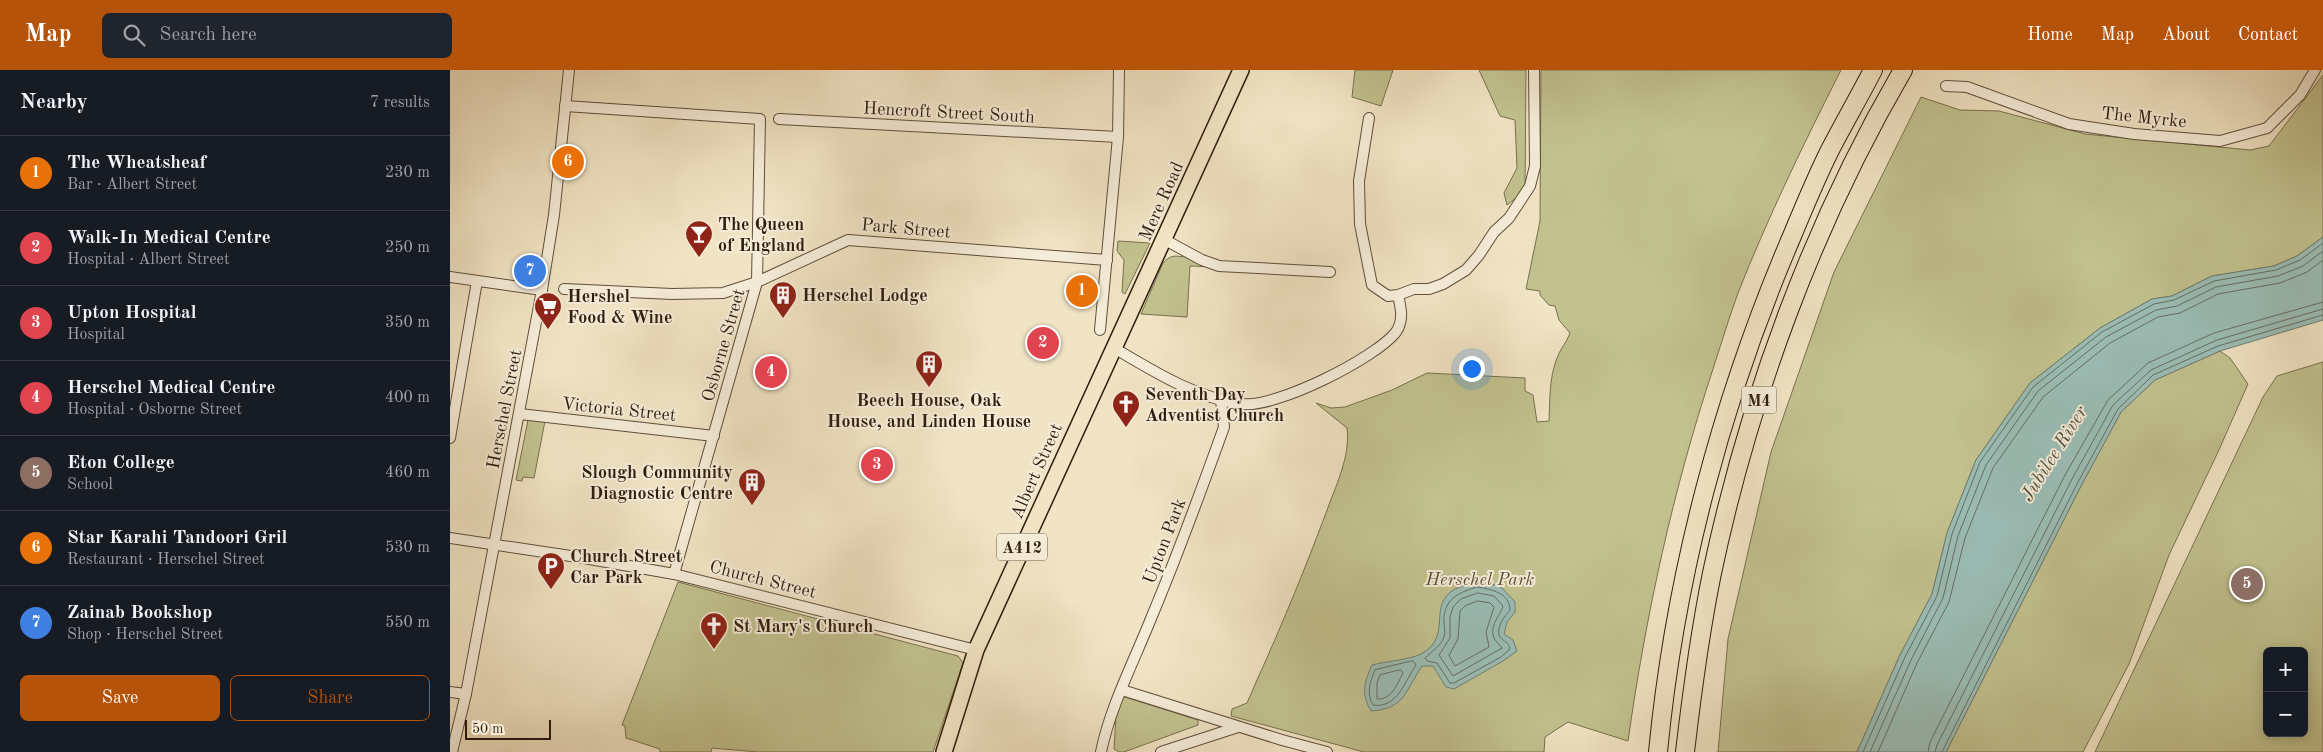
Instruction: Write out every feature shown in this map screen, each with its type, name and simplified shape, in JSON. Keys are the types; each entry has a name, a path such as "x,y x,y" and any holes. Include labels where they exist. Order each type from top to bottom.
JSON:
{"highway":[{"name":"M4","path":"1658,752 1665,689 1684,582 1725,417 1780,263 1830,150 1873,70"},
{"name":"M4","path":"1685,752 1700,638 1712,573 1754,413 1775,348 1814,250 1866,138 1904,70"}],"main road":[{"name":"Mere Road","path":"1114,348 1241,70"},
{"name":"Albert Street","path":"944,752 976,650 1114,348"}],"street":[{"name":"Herschel Street","path":"452,752 466,694 542,290 554,215 569,70"},
{"path":"1100,330 1118,137 1119,70"},
{"path":"1369,118 1359,181 1360,224 1372,285 1388,296 1398,295 1414,289 1429,289 1466,270 1494,232 1509,218 1522,201 1530,186 1535,166 1534,70"},
{"name":"The Myrke","path":"1946,86 1967,87 2069,124 2134,134 2220,141 2267,128 2300,95 2315,70"},
{"name":"Osborne Street","path":"565,106 760,118 758,282 674,574"},
{"name":"Hencroft Street South","path":"779,119 1118,137"},
{"name":"Park Street","path":"564,289 672,294 724,293 758,282 848,240 1106,260"},
{"path":"1164,240 1219,266 1330,272"},
{"path":"450,277 542,290"},
{"path":"450,438 477,281"},
{"path":"1114,348 1167,378 1221,400 1245,404 1272,400 1309,387 1368,356 1396,331 1402,313 1398,295"},
{"name":"Upton Park","path":"1101,752 1122,690 1164,588 1224,427 1221,400"},
{"name":"Victoria Street","path":"520,414 714,436"},
{"name":"Church Street","path":"450,538 584,558 674,574 976,650"},
{"path":"1122,690 1239,727 1327,752"},
{"path":"450,692 466,694"},
{"path":"1160,752 1239,727"}],"green space":[{"path":"1355,70 1393,70 1381,106 1352,97"},
{"path":"1479,70 1526,70 1525,191 1507,205 1504,193 1517,168 1515,120 1500,116"},
{"name":"Herschel Park","path":"1541,70 1841,70 1774,208 1728,321 1685,460 1673,506 1643,646 1628,741 1568,722 1545,737 1544,752 1364,752 1231,716 1232,709 1247,703 1275,639 1302,576 1338,482 1347,449 1347,428 1316,403 1331,408 1345,407 1392,390 1427,373 1525,378 1525,391 1533,395 1537,422 1549,421 1550,389 1554,366 1570,333 1559,320 1555,306 1549,305 1540,295 1540,291 1526,289 1540,221"},
{"path":"2323,75 2323,237 2297,256 2274,266 2212,276 2172,296 2152,299 2100,328 2030,383 1976,460 1947,533 1932,594 1900,655 1857,752 1718,752 1728,639 1771,452 1834,272 1921,97 1960,110 1999,111 2085,134 2250,150 2269,146"},
{"path":"1118,241 1150,243 1125,294 1122,292 1124,260 1117,251"},
{"path":"1184,252 1215,267 1190,266 1187,317 1141,314 1163,263 1172,257 1183,257"},
{"path":"2220,351 2230,358 2248,384 2169,555 2129,664 2083,752 1946,752 2082,484 2121,412 2155,380"},
{"path":"2323,362 2323,752 2095,752 2263,397 2277,376"},
{"path":"528,420 545,421 534,478 523,477 522,481 516,480"},
{"path":"678,582 958,656 963,663 933,752 758,752 712,748 711,752 660,752 660,749 626,738 625,726 622,725"},
{"path":"1125,697 1198,720 1198,725 1124,752 1119,752 1114,749 1117,698"}],"water":[{"name":"Jubilee River","path":"2323,237 2323,320 2220,351 2155,380 2121,412 2082,484 1946,752 1857,752 1900,655 1932,594 1947,533 1976,460 2030,383 2100,328 2152,299 2172,296 2212,276 2274,266 2297,256"},
{"path":"1477,581 1500,586 1515,602 1515,612 1507,622 1504,634 1513,640 1517,651 1454,689 1446,687 1433,666 1422,666 1398,702 1382,710 1371,711 1366,699 1365,688 1372,665 1416,656 1431,647 1439,630 1440,612 1447,596 1455,589"}],"place":[{"name":"Star Karahi Tandoori Gril","path":"568,162"},
{"name":"The Queen of England","path":"699,258"},
{"name":"Zainab Bookshop","path":"530,271"},
{"name":"The Wheatsheaf","path":"1082,291"},
{"name":"Herschel Lodge","path":"783,319"},
{"name":"Hershel Food & Wine","path":"548,330"},
{"name":"Walk-In Medical Centre","path":"1043,343"},
{"name":"Herschel Medical Centre","path":"771,372"},
{"name":"Beech House, Oak House, and Linden House","path":"929,388"},
{"name":"Seventh Day Adventist Church","path":"1126,428"},
{"name":"Upton Hospital","path":"877,465"},
{"name":"Slough Community Diagnostic Centre","path":"752,506"},
{"name":"Eton College","path":"2247,584"},
{"name":"Church Street Car Park","path":"551,590"},
{"name":"St Mary's Church","path":"714,650"}]}
